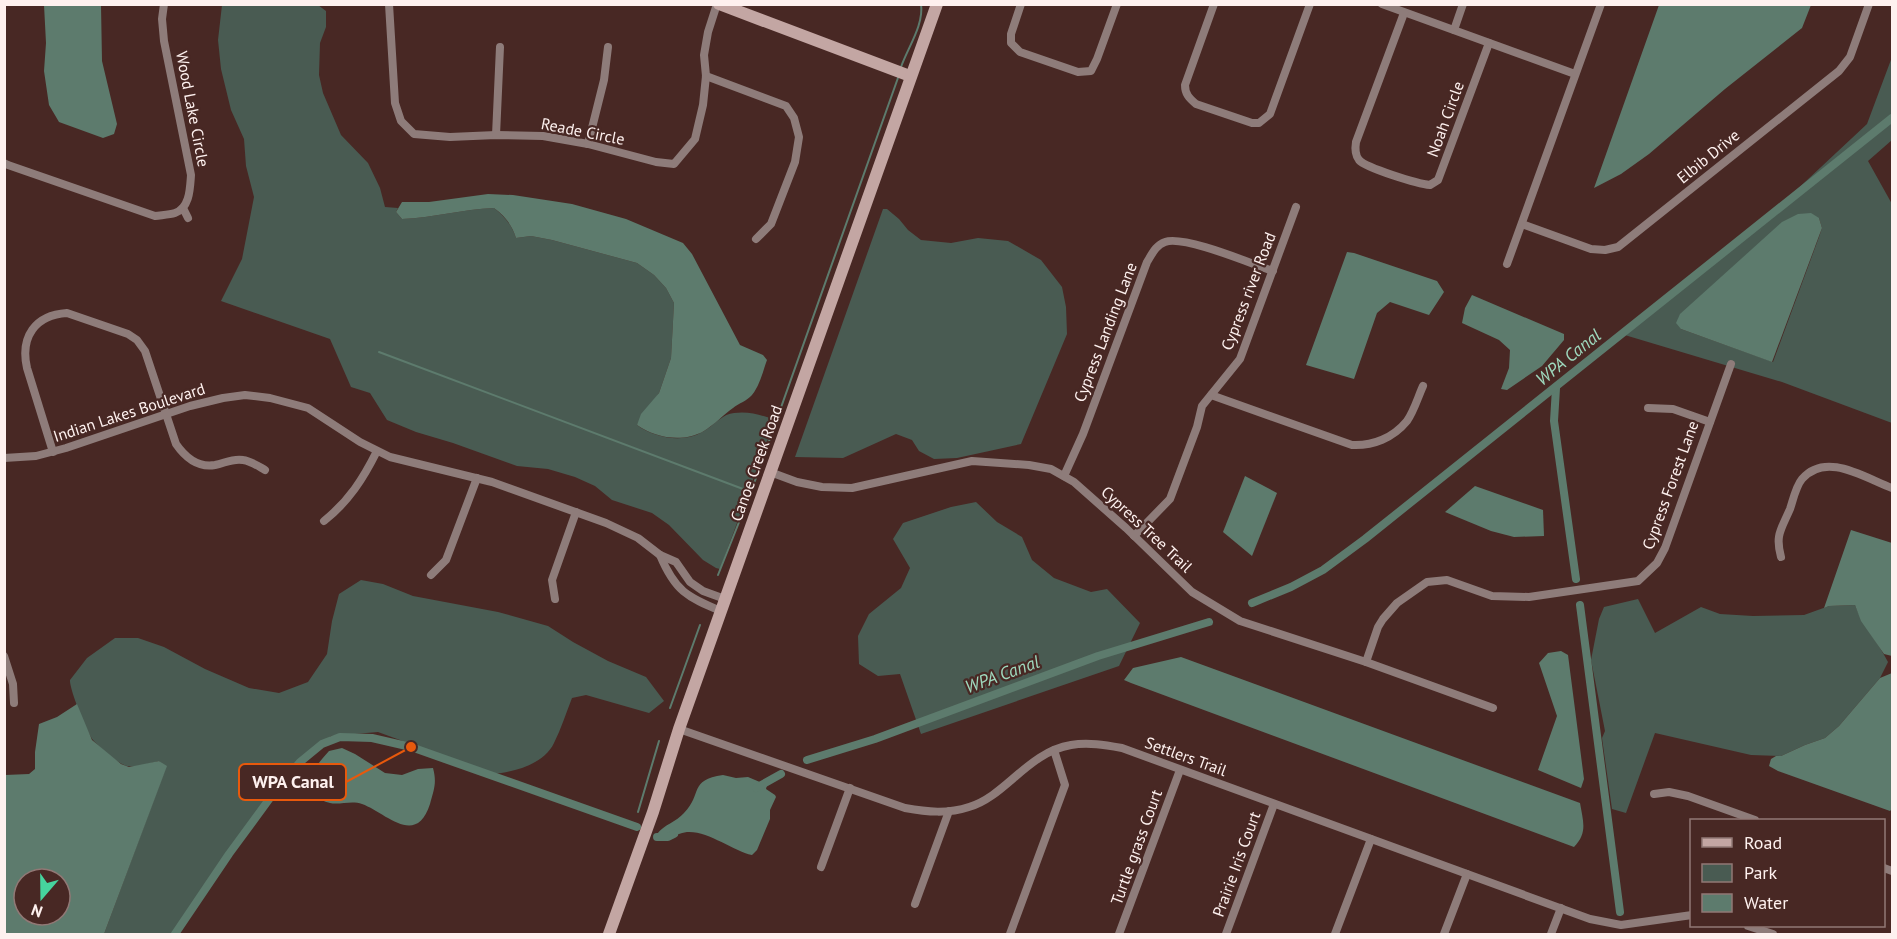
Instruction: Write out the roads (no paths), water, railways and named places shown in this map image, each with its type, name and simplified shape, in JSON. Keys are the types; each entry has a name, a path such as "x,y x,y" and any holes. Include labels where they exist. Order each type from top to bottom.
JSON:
{"main road":[{"path":"718,4 910,76"},
{"name":"Canoe Creek Road","path":"609,934 653,812 679,729 937,4"}],"street":[{"name":"Wood Lake Circle","path":"164,4 162,19 164,41 191,175 190,192 183,208"},
{"name":"Reade Circle","path":"389,4 395,103 401,120 414,134 450,137 543,136 588,144 656,162 674,164 695,139 703,105 706,76 704,55 708,32 718,4"},
{"path":"1022,4 1011,34 1011,43 1020,52 1078,72 1090,71 1097,59 1117,4"},
{"path":"1214,4 1185,85 1185,92 1196,104 1251,123 1259,123 1270,114 1310,4"},
{"path":"1382,4 1575,74"},
{"path":"1454,30 1463,4"},
{"path":"1507,264 1601,4"},
{"name":"Elbib Drive","path":"1522,224 1591,249 1605,250 1618,247 1839,71 1850,57 1869,4"},
{"name":"Noah Circle","path":"1404,13 1356,142 1355,151 1358,159 1367,165 1421,184 1430,185 1438,180 1489,43"},
{"path":"496,135 500,47"},
{"path":"588,144 604,80 608,47"},
{"path":"706,76 786,106 794,118 799,137 795,162 771,224 756,239"},
{"path":"4,163 155,216 175,213 183,208 188,218"},
{"name":"Cypress river Road","path":"1134,536 1170,499 1202,406 1240,359 1296,207"},
{"name":"Cypress Landing Lane","path":"1064,476 1083,434 1147,262 1156,248 1166,242 1176,240 1273,271"},
{"path":"54,452 27,368 25,346 29,334 40,321 68,313 128,333 137,340 145,351 176,444 183,454 203,465 236,459 246,460 265,470"},
{"name":"Cypress Forest Lane","path":"1366,662 1383,619 1397,603 1427,582 1447,580 1492,596 1529,597 1638,581 1657,563 1665,548 1731,364"},
{"path":"1210,395 1352,445 1365,445 1382,441 1407,420 1423,386"},
{"name":"Indian Lakes Boulevard","path":"4,458 36,456 54,452 190,406 223,398 245,395 270,398 308,408 360,442 390,457 477,478 606,523 638,538 660,555 675,562 690,582 723,605"},
{"path":"1648,408 1673,409 1710,422"},
{"path":"324,521 338,511 362,481 377,451"},
{"name":"Cypress Tree Trail","path":"770,472 796,482 822,487 852,488 972,461 1051,469 1074,482 1192,592 1240,621 1366,662 1493,708"},
{"path":"1782,557 1777,541 1801,480 1813,469 1829,466 1845,468 1893,488"},
{"path":"432,575 446,560 477,478"},
{"path":"555,598 552,580 576,512"},
{"name":"Indian Lakes Boulevard","path":"660,555 666,571 684,593 697,601 723,605"},
{"path":"4,656 13,684 14,703"},
{"name":"Settlers Trail","path":"679,729 905,808 930,812 971,807 989,797 1034,761 1054,750 1072,744 1096,744 1122,748 1590,919 1621,925 1690,915"},
{"path":"1011,934 1065,784 1054,750"},
{"name":"Turtle grass Court","path":"1119,934 1180,770"},
{"path":"821,867 850,788"},
{"path":"1654,794 1669,792 1688,796 1752,819"},
{"name":"Prairie Iris Court","path":"1226,934 1274,804"},
{"path":"915,904 949,811"},
{"path":"1335,934 1371,839"},
{"path":"1444,934 1467,874"},
{"path":"1551,934 1561,908"},
{"path":"1751,927 1773,934"}],"water":[{"path":"44,5 101,5 102,61 117,124 114,134 103,138 59,122 49,105 44,71 46,43"},
{"path":"1659,5 1811,5 1802,28 1725,89 1649,154 1621,174 1594,188"},
{"path":"488,194 513,195 572,204 626,219 683,243 692,254 740,345 763,355 767,360 755,391 748,399 735,406 708,429 696,435 678,438 661,436 637,425 641,414 659,393 671,358 674,303 666,288 654,275 637,263 552,240 531,236 516,238 508,221 494,208 402,219 396,212 402,202 429,202"},
{"path":"1811,213 1819,218 1822,228 1772,362 1681,329 1676,323 1680,314 1782,222 1798,214"},
{"path":"1347,252 1437,281 1444,292 1429,315 1390,302 1377,313 1354,379 1306,365"},
{"path":"1472,295 1564,334 1564,340 1542,366 1507,390 1501,389 1509,368 1510,350 1499,340 1462,323 1465,308"},
{"path":"1245,476 1277,493 1252,556 1223,532"},
{"path":"1475,486 1543,510 1544,536 1514,537 1491,531 1445,512"},
{"path":"1851,530 1892,543 1892,656 1884,654 1861,621 1855,605 1824,608"},
{"path":"1561,651 1568,655 1584,779 1581,788 1538,770 1557,716 1539,663 1548,653"},
{"path":"1181,657 1580,803 1583,821 1581,837 1574,847 1124,680 1133,668"},
{"path":"1892,673 1892,809 1890,811 1769,766 1771,759 1776,756 1825,738 1839,726 1880,678"},
{"path":"77,704 92,740 121,764 129,767 159,761 167,766 104,934 5,934 5,775 29,774 35,769 39,724 57,717"},
{"path":"342,748 385,773 402,775 418,769 433,768 434,786 424,817 417,824 399,824 362,804 330,803 312,795 311,781 317,766 329,751"},
{"path":"723,775 736,778 748,777 767,785 766,789 776,797 770,810 770,819 757,850 752,855 700,834 680,833 671,839 657,834 684,813 690,806 700,784 712,777"}],"waterway":[{"path":"901,67 918,28 921,4"},
{"path":"751,492 899,75"},
{"name":"WPA Canal","path":"1252,603 1291,587 1323,570 1365,539 1892,118"},
{"path":"379,352 751,492 718,575"},
{"path":"1556,388 1554,421 1576,579"},
{"path":"1580,605 1620,912"},
{"name":"WPA Canal","path":"807,760 875,739 1098,656 1209,622"},
{"path":"670,708 700,625"},
{"name":"WPA Canal","path":"175,934 273,794 300,762 322,744 340,737 372,738 411,747 637,827"},
{"path":"638,812 659,741"},
{"name":"WPA Canal","path":"756,788 781,774"},
{"name":"WPA Canal","path":"657,837 668,837 674,834"}],"place":[{"name":"WPA Canal","path":"411,747"}]}
